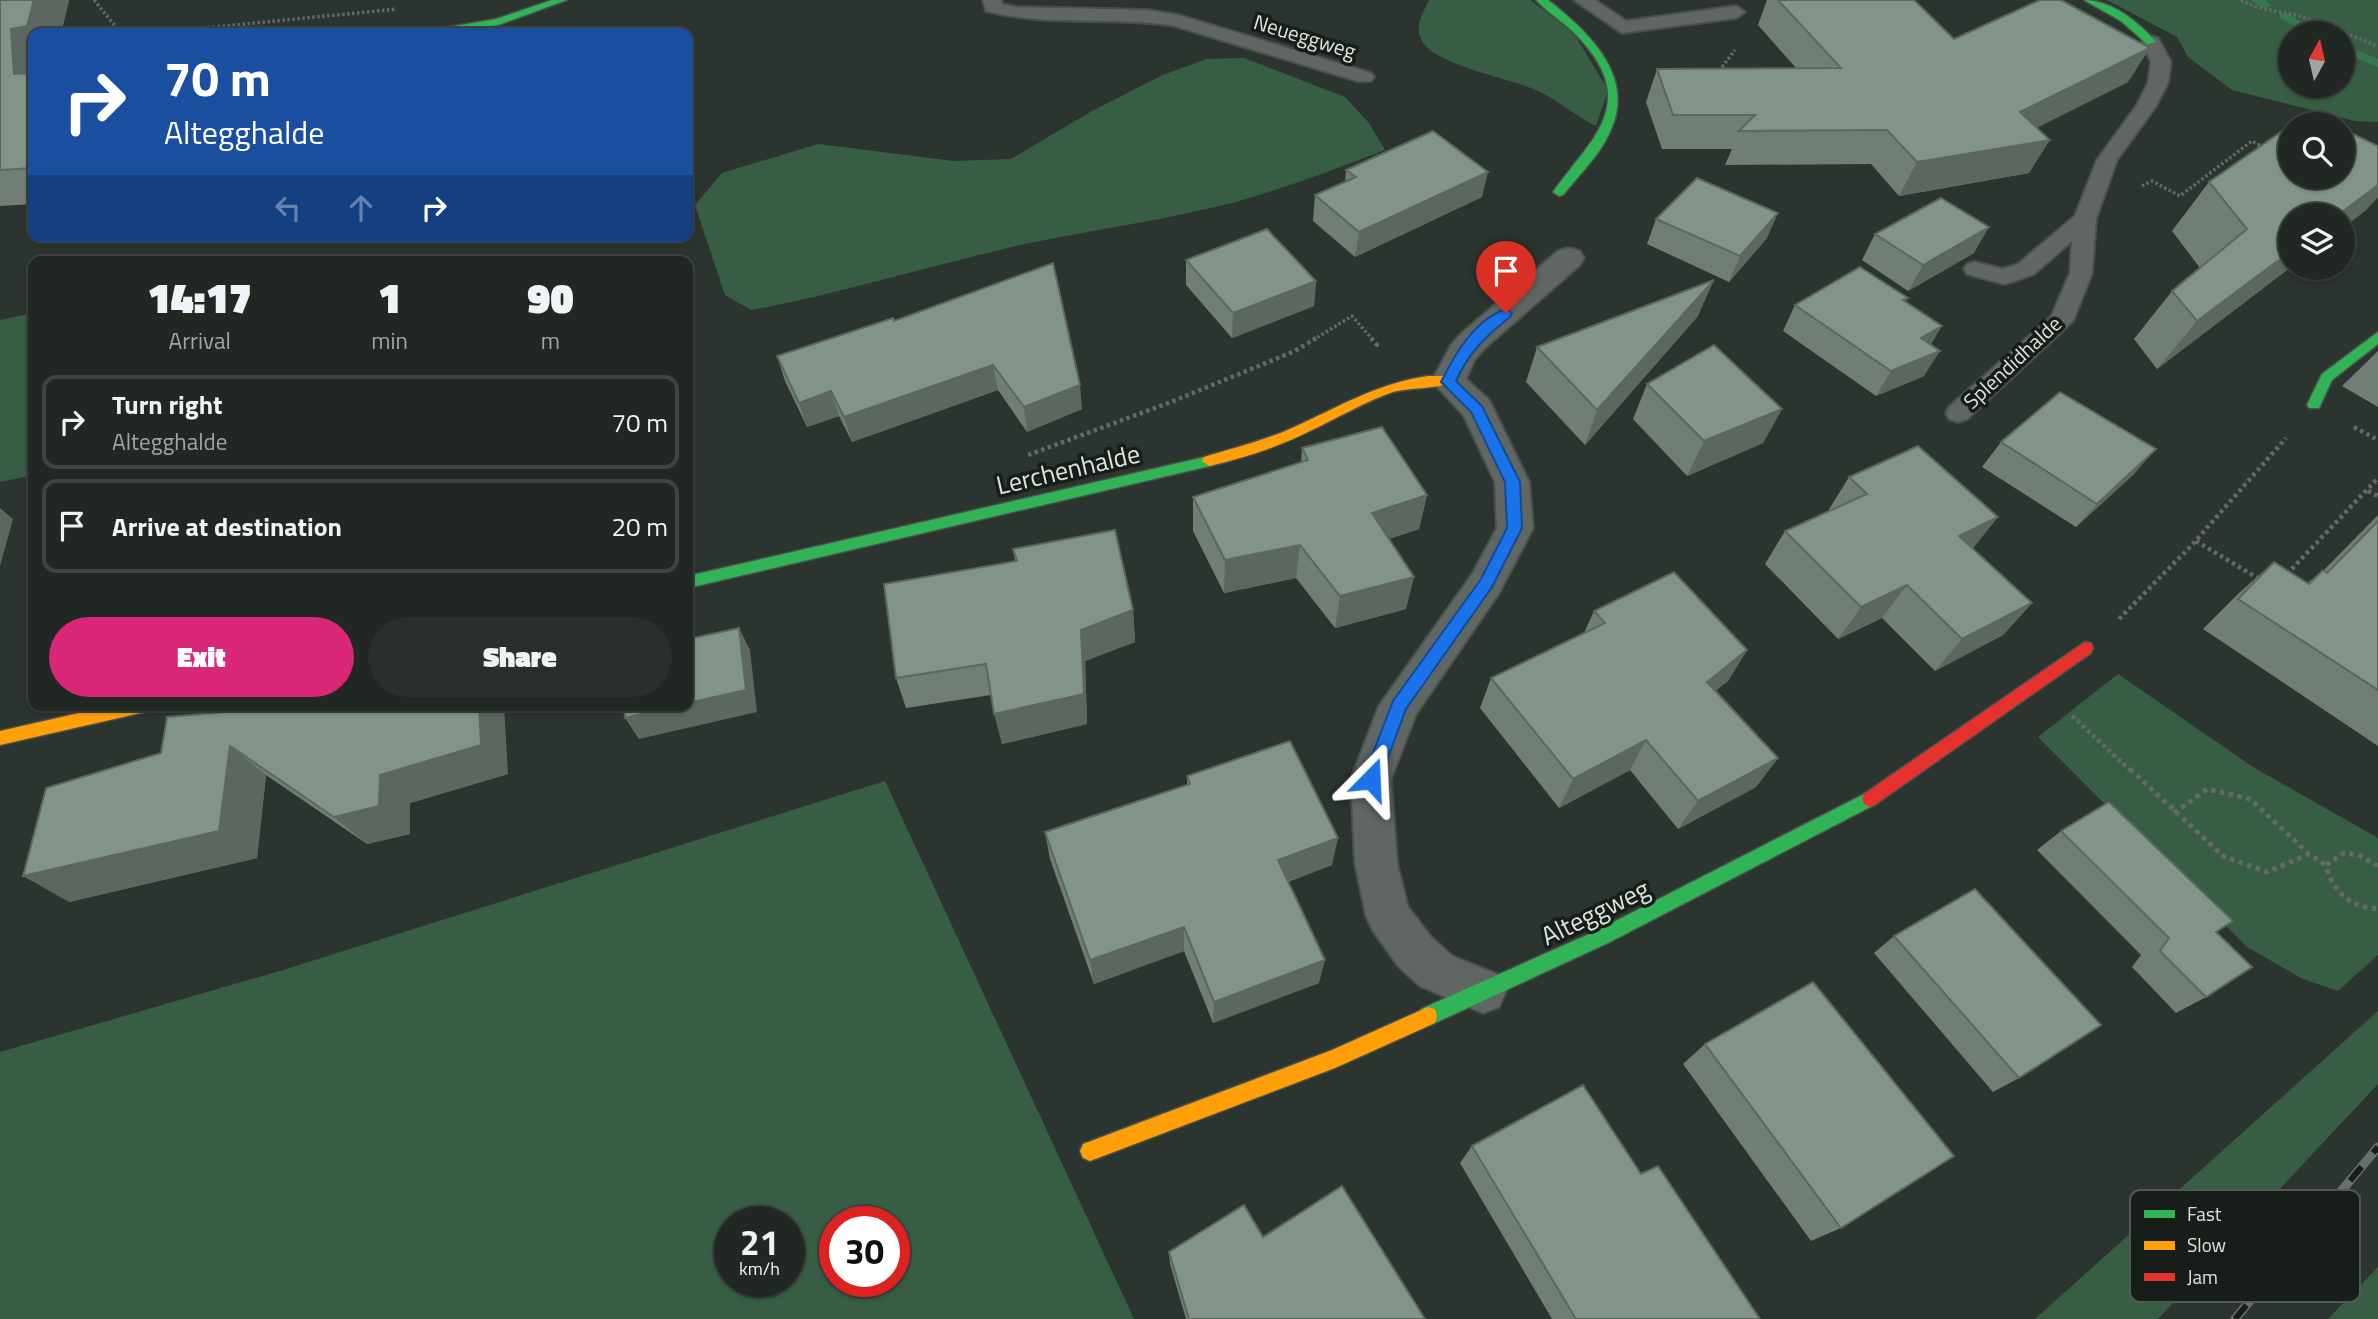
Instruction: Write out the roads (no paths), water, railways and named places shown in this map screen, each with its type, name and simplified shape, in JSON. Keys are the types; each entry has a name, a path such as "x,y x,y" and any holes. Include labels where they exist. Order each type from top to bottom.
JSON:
{"street":[{"path":"475,28 522,16 562,0"},
{"path":"1541,0 1592,43 1601,59 1613,96 1608,125 1559,192"},
{"path":"2089,0 2125,19 2151,42"},
{"path":"1483,991 1436,971 1415,952 1388,916 1376,863 1371,779 1399,706 1486,583 1515,528 1512,482 1477,410 1448,382 1462,353 1474,340 1569,258"},
{"path":"2314,405 2327,377 2378,337"},
{"name":"Lerchenhalde","path":"693,581 1236,455 1304,429 1388,385 1423,377 1448,382"},
{"name":"Alteggweg","path":"1090,1151 1335,1058 1602,937 1879,794 2085,648"},
{"path":"0,738 119,711"}],"lane":[{"name":"Neueggweg","path":"992,0 993,7 1016,13 1147,16 1178,21 1364,78"},
{"path":"1583,0 1622,27 1736,12"},
{"name":"Splendidhalde","path":"1958,413 2061,321 2081,273 2085,219 2107,160 2146,106 2158,83 2161,62 2151,42"},
{"path":"1975,269 2004,276 2026,269 2085,219"}],"waterway":[{"path":"2257,0 2266,6"},
{"path":"2284,16 2293,21"},
{"path":"2356,54 2378,63"}],"railway":[{"path":"2342,1190 2378,1147"},
{"path":"2235,1319 2249,1302"}]}
